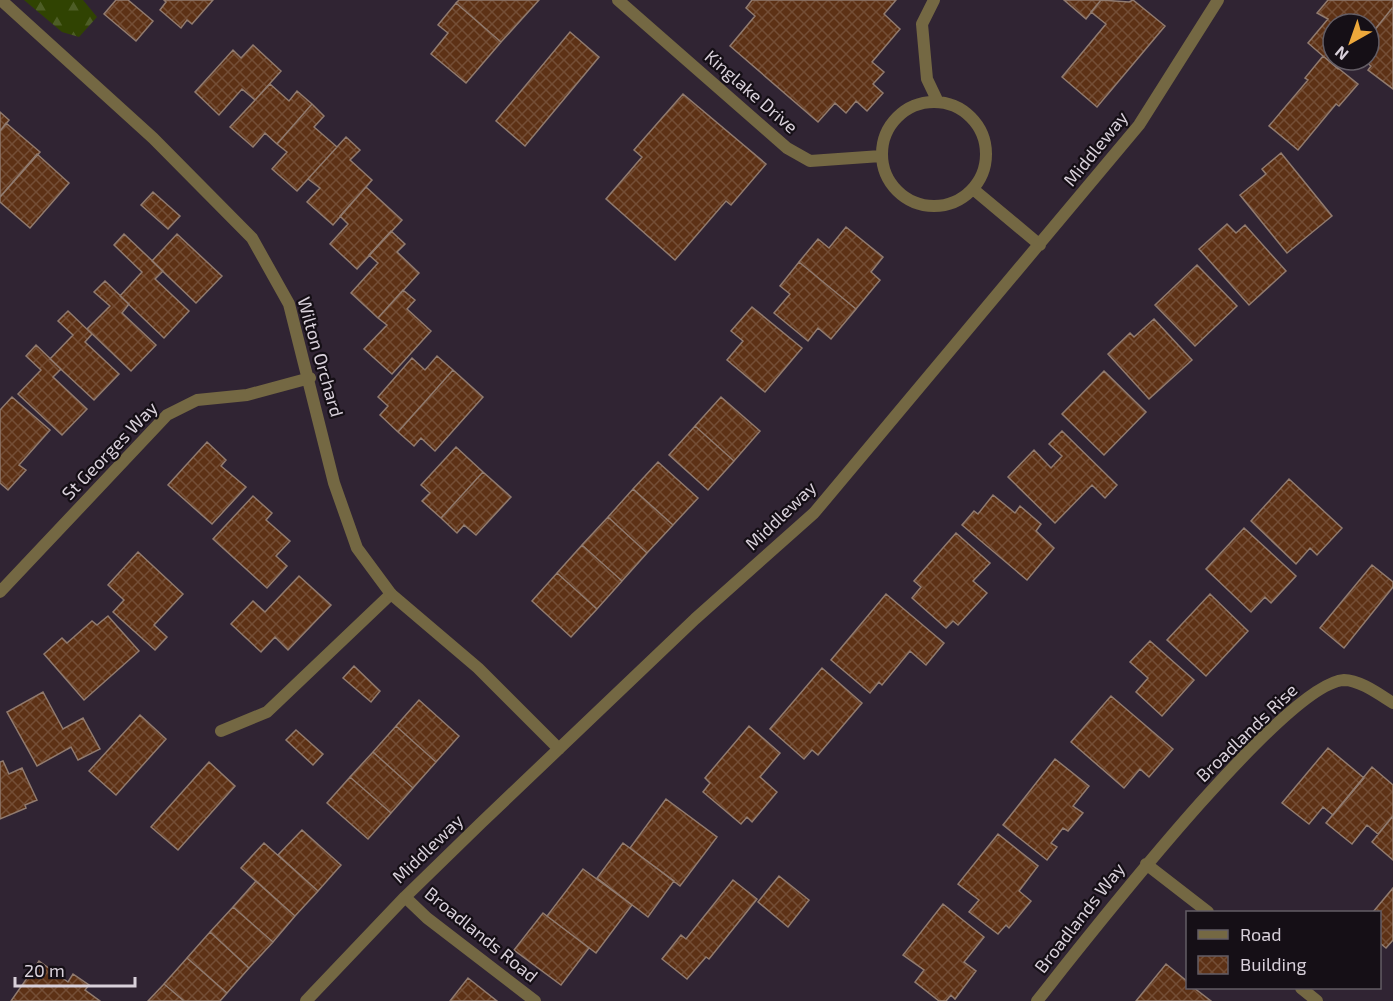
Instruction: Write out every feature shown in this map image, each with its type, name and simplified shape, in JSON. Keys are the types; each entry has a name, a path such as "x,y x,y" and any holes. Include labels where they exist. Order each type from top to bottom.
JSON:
{"street":[{"name":"Wilton Orchard","path":"1,0 153,138 252,238 289,304 310,378 334,483 357,548 391,594 478,668 559,749"},
{"name":"Kinglake Drive","path":"618,0 788,148 810,161 881,156"},
{"path":"934,0 922,24 927,79 938,102"},
{"name":"Middleway","path":"306,1001 405,897 559,749 695,619 814,513 1139,125 1218,0"},
{"path":"938,102 952,105 967,114 978,127 985,144 985,161 981,176 973,189 960,199 944,205 918,203 896,191 886,175 881,156 886,133 898,116 915,105 938,102"},
{"path":"973,189 1040,245"},
{"name":"St Georges Way","path":"0,592 167,415 197,400 247,395 310,378"},
{"path":"221,731 267,712 391,594"},
{"name":"Broadlands Rise","path":"1146,864 1268,734 1317,689 1344,680 1370,689 1393,703"},
{"name":"Broadlands Way","path":"1038,1001 1146,864 1208,911"},
{"name":"Broadlands Road","path":"405,897 427,918 535,1001"},
{"path":"1303,989 1317,1001"}],"green space":[{"path":"24,0 83,0 97,17 79,37 62,32"}],"building":[{"path":"116,0 128,0 153,21 136,41 104,14"},
{"path":"164,0 213,0 192,24 187,20 181,28 160,10 166,2"},
{"path":"459,0 539,0 501,42 456,3"},
{"path":"752,0 896,0 884,14 900,29 872,62 884,72 873,84 883,93 867,111 856,101 846,113 835,103 818,122 730,46 755,16 746,8"},
{"path":"1064,0 1101,0 1086,19"},
{"path":"1101,0 1129,2 1133,0 1165,26 1097,107 1062,77 1106,24 1091,12"},
{"path":"1328,0 1393,0 1393,7 1381,22 1381,12 1321,12 1321,15 1317,13"},
{"path":"456,3 501,42 466,83 431,54 448,33 438,25"},
{"path":"1393,7 1393,89 1371,72 1381,72 1381,22"},
{"path":"1321,27 1321,54 1308,43"},
{"path":"570,32 599,57 525,146 496,121"},
{"path":"253,45 281,71 255,100 242,89 219,115 195,92 233,50 241,58"},
{"path":"1321,58 1321,72 1343,72 1358,84 1339,106 1336,104 1298,150 1269,126 1308,80 1305,78"},
{"path":"270,84 289,101 297,91 312,104 277,144 265,133 253,147 230,127"},
{"path":"683,94 766,164 731,205 726,201 675,260 606,199 642,157 634,150"},
{"path":"312,104 324,116 314,127 337,147 297,191 272,169 287,152 277,144"},
{"path":"0,112 9,120 0,131"},
{"path":"6,123 40,152 0,197 0,131"},
{"path":"346,137 360,150 350,160 372,180 333,225 307,202 320,188 308,179"},
{"path":"1281,153 1332,216 1287,253 1240,195 1266,174 1262,169"},
{"path":"37,154 69,183 30,228 0,202 0,197"},
{"path":"366,187 402,220 357,269 330,244 348,224 340,216"},
{"path":"153,192 180,216 168,229 141,205"},
{"path":"1227,224 1236,233 1245,225 1286,271 1249,305 1199,249"},
{"path":"846,227 883,257 871,272 880,280 856,309 799,262 818,239 829,248"},
{"path":"391,231 405,244 397,252 419,273 378,318 351,293 378,263 369,255"},
{"path":"124,234 163,271 155,279 189,311 164,338 120,296 142,272 114,245"},
{"path":"177,234 222,276 196,303 152,261"},
{"path":"799,262 856,309 831,339 818,328 808,341 774,313 790,294 780,286"},
{"path":"1197,265 1237,306 1195,346 1155,305"},
{"path":"105,281 129,304 122,313 156,345 131,371 87,329 110,306 94,292"},
{"path":"403,290 415,300 407,309 431,331 392,374 364,349 387,325 378,318"},
{"path":"752,307 802,348 765,392 727,360 743,341 731,331"},
{"path":"68,311 92,334 85,342 119,374 94,400 50,359 73,335 58,321"},
{"path":"1154,319 1192,360 1149,399 1108,354 1130,333 1134,337"},
{"path":"36,345 61,369 53,377 87,409 62,435 18,394 41,370 26,356"},
{"path":"437,356 453,370 398,432 380,415 388,406 378,397 412,358 425,370"},
{"path":"453,370 483,397 435,451 421,438 414,446 398,432"},
{"path":"1104,371 1146,412 1104,455 1062,414"},
{"path":"12,397 50,430 19,465 26,470 8,490 0,483 0,410"},
{"path":"721,397 760,431 734,461 695,426"},
{"path":"695,426 734,461 708,490 669,455"},
{"path":"1062,431 1117,485 1105,498 1092,485 1055,523 1008,477 1034,450 1051,468 1062,456 1049,444"},
{"path":"207,442 226,460 221,466 246,487 212,524 168,485"},
{"path":"456,447 483,472 441,518 422,501 430,493 421,485"},
{"path":"658,462 698,498 673,525 633,489"},
{"path":"483,472 511,497 476,535 464,525 457,533 441,518"},
{"path":"1289,479 1342,528 1317,555 1310,548 1296,564 1251,521"},
{"path":"633,489 673,525 647,553 608,517"},
{"path":"993,495 1015,513 1020,506 1041,524 1036,531 1054,548 1027,580 962,525 974,511 978,514"},
{"path":"253,496 272,513 266,520 290,541 276,556 287,566 267,588 213,539"},
{"path":"608,517 647,553 622,581 582,545"},
{"path":"1244,528 1296,576 1271,603 1265,597 1251,612 1206,569"},
{"path":"956,533 990,563 973,581 987,593 958,625 953,621 946,628 912,598 921,587 914,581"},
{"path":"582,545 622,581 597,609 557,573"},
{"path":"138,552 183,594 154,625 167,637 155,650 113,612 124,600 108,585"},
{"path":"1372,565 1393,582 1393,587 1344,648 1320,628"},
{"path":"557,573 597,609 571,637 532,601"},
{"path":"299,576 331,605 288,650 275,637 261,652 231,624 253,601 265,612"},
{"path":"886,594 944,643 926,665 910,651 882,685 879,682 870,693 831,660"},
{"path":"1210,594 1248,631 1206,676 1167,640"},
{"path":"108,616 139,651 84,700 44,654 62,638 67,643 92,621 97,625"},
{"path":"1150,641 1194,680 1162,716 1136,692 1148,678 1130,662"},
{"path":"354,666 380,691 371,702 343,678"},
{"path":"822,668 862,703 818,755 812,750 804,759 770,729"},
{"path":"43,692 63,729 83,718 100,749 78,760 71,747 37,766 7,712"},
{"path":"1111,696 1173,749 1149,777 1140,769 1124,788 1071,742"},
{"path":"419,700 459,736 436,762 396,726"},
{"path":"140,715 166,739 116,795 89,771"},
{"path":"396,726 436,762 413,788 373,752"},
{"path":"749,726 780,753 760,777 777,792 752,822 747,817 741,824 703,792 710,783 705,778"},
{"path":"296,730 323,754 313,765 286,740"},
{"path":"1328,748 1364,778 1333,815 1323,807 1309,824 1282,803"},
{"path":"373,752 413,788 391,813 350,777"},
{"path":"1055,759 1089,786 1073,806 1083,813 1068,831 1063,828 1051,843 1057,847 1047,860 1003,825"},
{"path":"3,761 9,774 22,768 37,800 25,805 26,808 0,819 0,762"},
{"path":"209,762 235,786 178,850 151,827"},
{"path":"1372,767 1393,785 1393,816 1378,834 1367,825 1352,844 1326,823"},
{"path":"350,777 391,813 368,839 327,803"},
{"path":"666,799 717,837 680,886 630,848"},
{"path":"1393,816 1393,860 1372,842"},
{"path":"302,830 341,865 318,891 278,855"},
{"path":"998,834 1038,866 1019,891 1031,901 1009,928 1006,925 998,934 969,912 979,900 958,884"},
{"path":"264,843 318,891 295,916 241,868"},
{"path":"623,843 674,881 648,917 597,878"},
{"path":"583,869 632,905 596,953 547,916"},
{"path":"779,876 809,900 788,927 758,902"},
{"path":"733,880 757,899 709,959 706,957 687,979 662,959 681,935 686,939"},
{"path":"256,881 295,916 273,942 233,907"},
{"path":"1393,888 1393,940 1386,948 1381,944 1381,911 1374,911"},
{"path":"943,904 984,937 964,962 976,971 955,999 951,995 946,1001 939,1001 915,982 924,970 903,955"},
{"path":"233,907 273,942 249,968 210,932"},
{"path":"543,913 589,948 561,985 514,950"},
{"path":"210,932 249,968 227,993 187,958"},
{"path":"187,958 227,993 220,1001 184,1001 164,984"},
{"path":"39,961 68,982 73,974 89,985 85,990 100,1001 11,1001"},
{"path":"1166,964 1186,980 1186,989 1195,989 1211,1001 1136,1001"},
{"path":"468,978 497,1001 450,1001"},
{"path":"164,984 184,1001 148,1001"}]}
